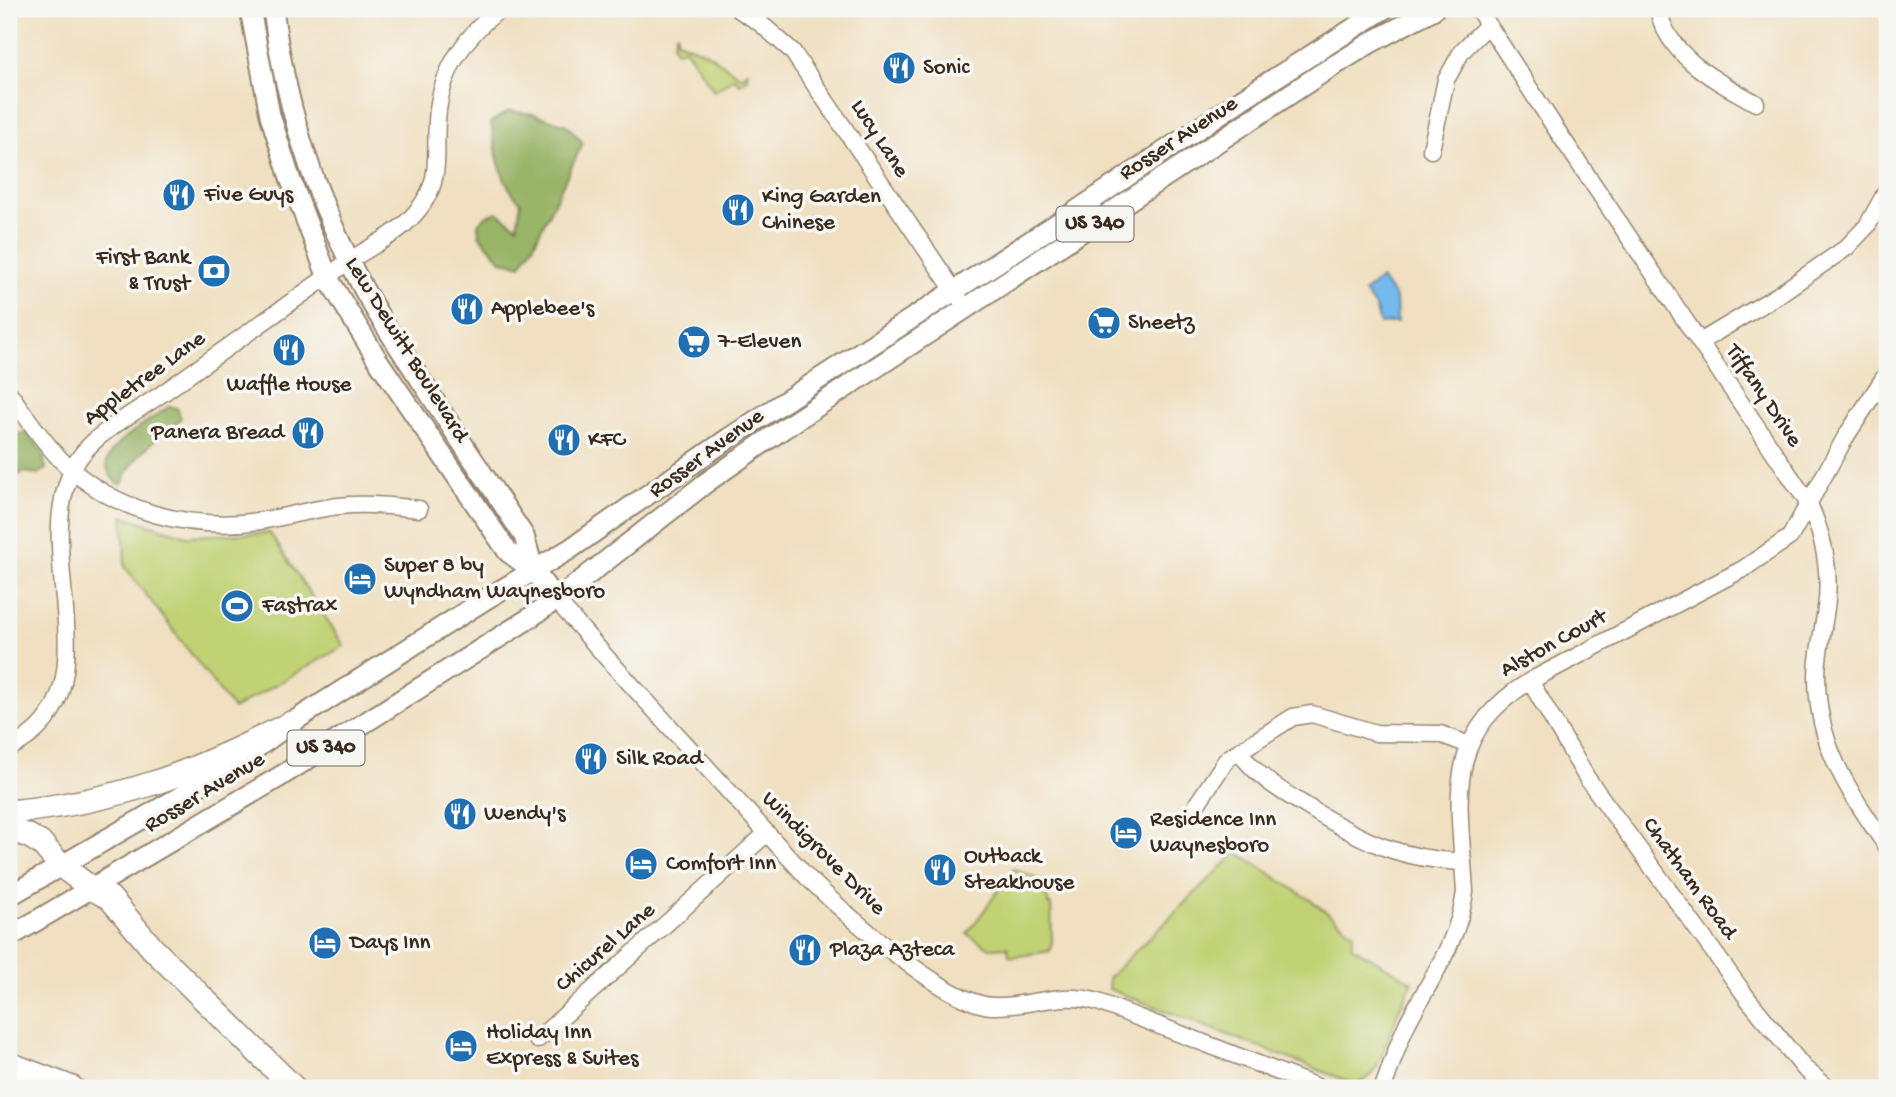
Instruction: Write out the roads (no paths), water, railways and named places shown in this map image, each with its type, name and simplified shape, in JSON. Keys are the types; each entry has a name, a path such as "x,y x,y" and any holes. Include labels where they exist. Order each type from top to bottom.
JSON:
{"highway":[{"path":"9,812 49,808 130,792 209,764 291,723"},
{"path":"9,829 43,844 61,866 90,888 110,898 153,949 294,1088"},
{"path":"9,1064 72,1088"}],"main road":[{"name":"Lew Dewitt Boulevard","path":"250,9 270,116 289,178 328,278 377,359 508,552 534,571 556,600"},
{"name":"Lew Dewitt Boulevard","path":"273,9 286,84 308,162 349,261 390,333 524,536 534,571"},
{"name":"Rosser Avenue","path":"9,897 226,771 291,723 570,550 729,439 1242,99 1384,9"},
{"name":"Rosser Avenue","path":"9,937 293,769 556,600 707,482 922,336 967,309 1322,73 1371,42 1434,9"}],"street":[{"path":"328,278 400,228 424,202 436,172 438,111 449,71 471,34 500,9"},
{"name":"Lucy Lane","path":"738,9 760,23 792,51 967,309"},
{"name":"Tiffany Drive","path":"1478,9 1809,504 1822,538 1827,565 1826,607 1817,676 1822,722 1838,771 1887,847"},
{"path":"1658,9 1665,33 1681,53 1706,74 1756,103"},
{"path":"1430,150 1446,80 1462,51 1488,24"},
{"path":"1700,342 1778,295 1846,248 1867,226 1887,190"},
{"name":"Appletree Lane","path":"9,748 32,734 47,720 63,686 66,643 61,515 63,495 72,470 83,453 104,435 328,278"},
{"name":"Alston Court","path":"1383,1088 1407,1024 1439,967 1458,924 1465,892 1459,789 1461,774 1469,745 1489,713 1509,694 1530,681 1766,555 1790,537 1845,438 1887,373"},
{"path":"9,393 50,448 72,470 114,497 149,513 204,524 260,521 341,506 382,505 419,509"},
{"name":"Windigrove Drive","path":"556,600 817,886 863,928 909,963 968,1000 991,1006 1058,996 1084,998 1320,1088"},
{"name":"Chatham Road","path":"1530,681 1587,778 1748,999 1804,1069 1828,1088"},
{"path":"1197,804 1220,767 1293,717 1302,714 1312,714 1376,733 1440,734 1469,745"},
{"path":"1239,752 1265,780 1359,838 1402,854 1437,861 1463,862"},
{"name":"Chicurel Lane","path":"537,1040 767,833"}],"water":[{"path":"1381,279 1396,298 1397,322 1380,324 1375,307 1364,292"}],"place":[{"name":"Sonic","path":"899,68"},
{"name":"Five Guys","path":"179,195"},
{"name":"King Garden Chinese","path":"738,210"},
{"name":"First Bank & Trust","path":"214,271"},
{"name":"Applebee's","path":"467,309"},
{"name":"Sheetz","path":"1104,323"},
{"name":"7-Eleven","path":"694,342"},
{"name":"Waffle House","path":"289,350"},
{"name":"Panera Bread","path":"308,433"},
{"name":"KFC","path":"564,440"},
{"name":"Super 8 by Wyndham Waynesboro","path":"360,579"},
{"name":"Fastrax","path":"237,606"},
{"name":"Silk Road","path":"591,759"},
{"name":"Wendy's","path":"460,814"},
{"name":"Residence Inn Waynesboro","path":"1126,833"},
{"name":"Comfort Inn","path":"641,864"},
{"name":"Outback Steakhouse","path":"940,870"},
{"name":"Days Inn","path":"325,943"},
{"name":"Plaza Azteca","path":"805,950"},
{"name":"Holiday Inn Express & Suites","path":"461,1046"}]}
